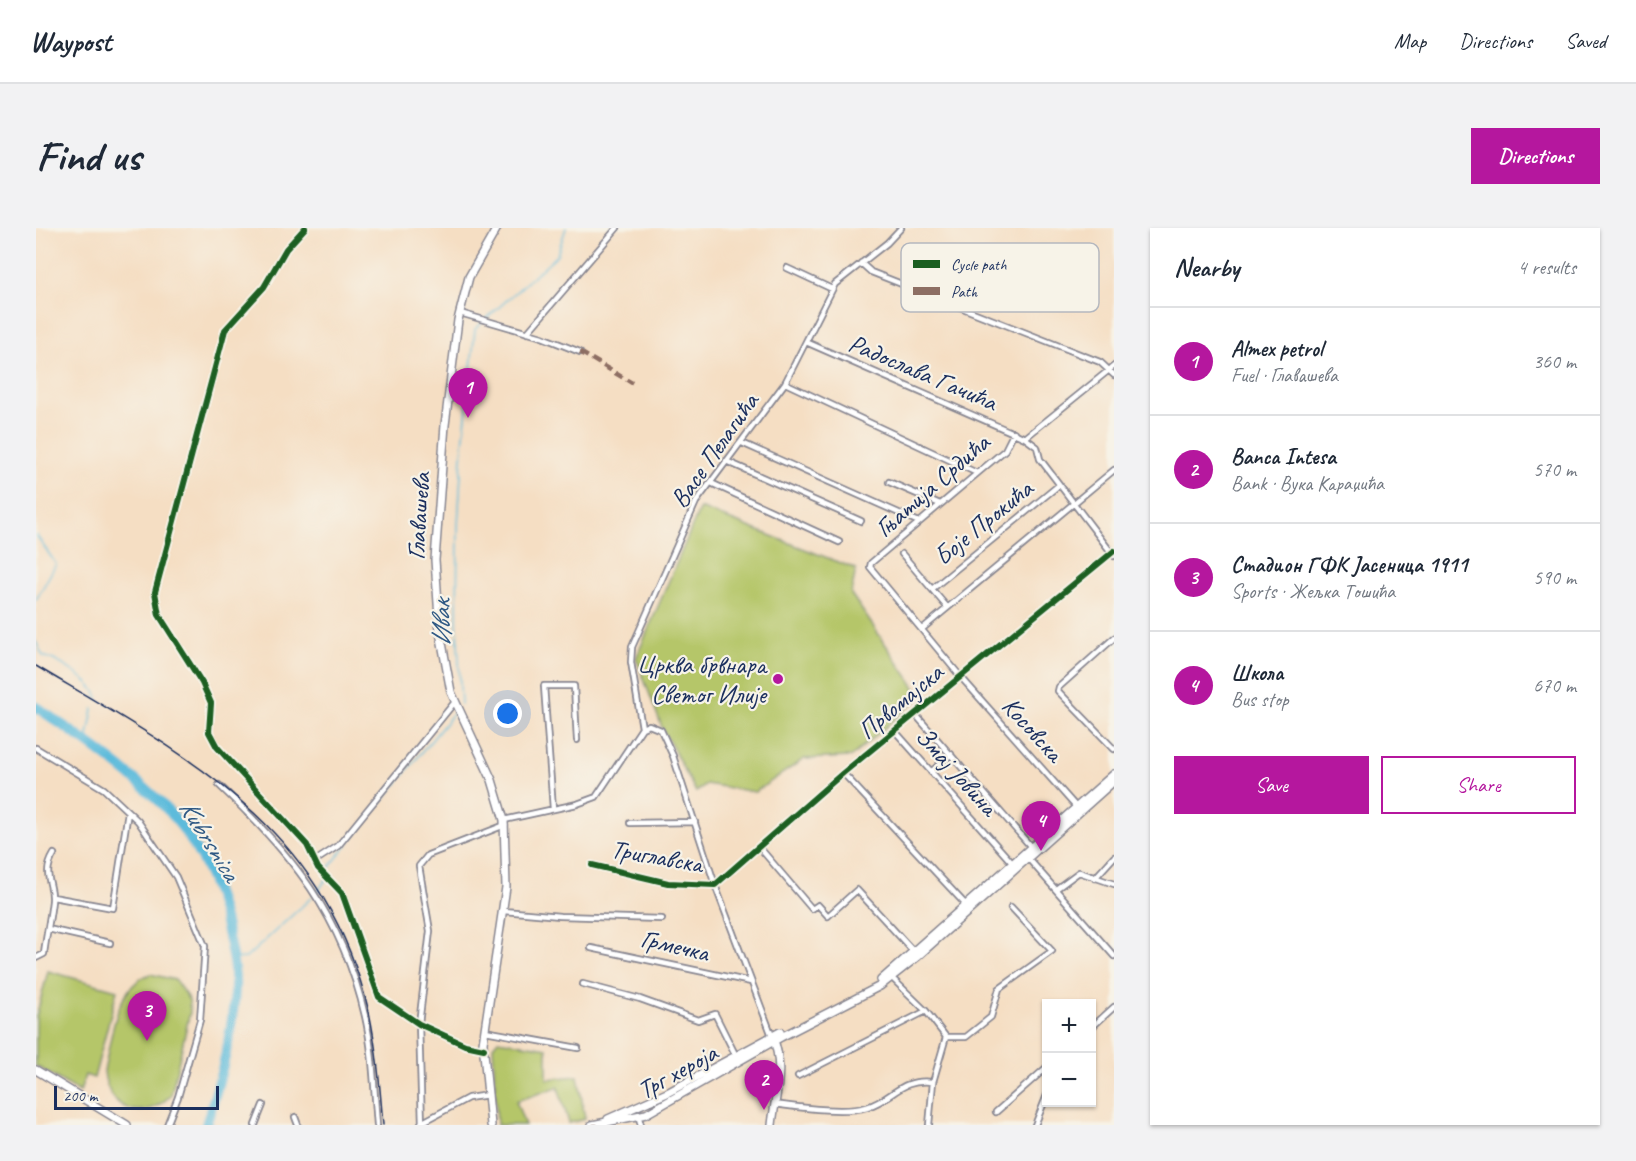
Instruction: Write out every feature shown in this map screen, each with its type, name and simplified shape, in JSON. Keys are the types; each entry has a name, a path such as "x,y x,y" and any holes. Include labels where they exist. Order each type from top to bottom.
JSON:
{"main road":[{"name":"Главашева","path":"491,1125 484,1049 504,911 507,873 504,822 492,780 455,705 440,632 435,560 445,425 460,313 470,277 497,228"},
{"path":"773,1038 878,982 966,905 1026,857 1032,848 1114,774"},
{"path":"773,1038 892,978 1114,781"},
{"path":"772,1125 780,1062 773,1038"},
{"name":"Трг хероја","path":"594,1125 639,1116 773,1038"},
{"name":"Трг хероја","path":"594,1125 737,1059"},
{"path":"36,1070 127,1125"}],"street":[{"path":"305,228 286,249 264,287 225,330 155,592 159,615 202,683 210,703 209,732 217,747 307,845 323,874 347,901 379,997 419,1024 465,1045 484,1049"},
{"path":"527,333 617,228"},
{"name":"Васе Пелагића","path":"642,728 631,662 632,647 696,502 785,383 838,280 902,228"},
{"path":"861,263 872,272 901,283"},
{"path":"787,268 832,289"},
{"path":"974,312 1101,362 1112,368 1114,375"},
{"path":"460,313 580,352"},
{"name":"Радослава Гачића","path":"806,342 1025,438"},
{"name":"Гњатија Срдића","path":"1025,438 1112,368"},
{"path":"785,383 977,473"},
{"name":"Гњатија Срдића","path":"871,563 1005,450 1014,432"},
{"name":"Боје Прокића","path":"1025,438 1037,447 1040,459 1072,504 1113,554"},
{"path":"742,442 919,522"},
{"path":"726,461 861,521"},
{"name":"Боје Прокића","path":"922,629 1114,470"},
{"path":"889,482 940,504"},
{"path":"711,483 839,542"},
{"name":"Боје Прокића","path":"932,589 1059,485"},
{"name":"Првомајска","path":"715,885 843,773 1113,554"},
{"name":"Боје Прокића","path":"902,555 947,607"},
{"name":"Косовска","path":"871,563 871,571 1077,808"},
{"path":"1114,638 1059,687 1058,691 1114,749"},
{"path":"553,810 544,686 574,686 577,740"},
{"path":"315,861 338,846 455,705"},
{"name":"Змај Јовина","path":"915,714 1032,848"},
{"path":"489,1095 468,1098 421,1124 419,1024 430,931 419,866 428,855 504,822 596,797 642,728 649,725 661,730 673,756 715,885 773,1038"},
{"name":"Змај Јовина","path":"895,731 1014,865"},
{"path":"36,748 104,789 138,821 176,877 205,946 200,1020 178,1097 167,1125"},
{"path":"931,772 951,754"},
{"path":"843,773 966,905"},
{"path":"219,785 264,827 310,884 323,906 348,964 365,1016 377,1125"},
{"path":"53,897 113,908 128,812"},
{"path":"630,823 695,822"},
{"path":"760,848 813,909 818,905 828,916 857,890 914,952"},
{"path":"36,958 44,954 53,897 48,883 49,863 54,854"},
{"path":"1026,857 1114,956"},
{"path":"1095,878 1114,857"},
{"name":"Триглавска","path":"592,865 668,883 715,885"},
{"path":"1056,889 1079,872 1114,884"},
{"path":"946,1037 966,1036 992,1017 999,989 1052,951 1011,907"},
{"path":"504,911 570,917 662,919"},
{"path":"48,929 110,943"},
{"name":"Грмечка","path":"591,948 751,982"},
{"path":"892,978 926,1011 946,1037"},
{"path":"584,984 640,999 698,1020 715,1014 737,1059"},
{"path":"1096,1023 1114,1007"},
{"path":"798,1076 926,1011"},
{"path":"485,1031 578,1048"},
{"path":"930,1125 933,1082 946,1037"},
{"path":"996,1112 1042,1071"},
{"path":"774,1104 821,1109 866,1107 916,1080 933,1082"},
{"path":"255,1125 263,1105"},
{"path":"634,1107 641,1125"},
{"path":"1035,1125 1042,1107"},
{"path":"295,1117 298,1125"}],"green space":[{"path":"700,508 856,569 851,594 921,696 851,757 804,759 755,792 706,784 696,792 663,730 636,658"},
{"path":"48,971 117,990 94,1078 85,1075 80,1092 36,1066 36,1017"},
{"path":"150,974 175,980 189,1000 190,1012 171,1095 149,1109 138,1110 119,1103 112,1095 104,1071 116,1015 122,1002 138,981"},
{"path":"498,1040 547,1048 547,1079 578,1076 585,1119 569,1123 558,1087 516,1101 525,1125 497,1125 493,1046"}],"waterway":[{"name":"Ивак","path":"461,704 457,621 458,526 462,455 475,329 557,255 566,228"},
{"path":"36,535 56,564 36,600"},
{"path":"36,642 43,656 58,662 84,679 96,693 98,699"},
{"name":"Kubrsnica","path":"36,707 115,763 159,801 196,848 213,884 225,921 235,987 232,1022 225,1057 206,1125"},
{"path":"87,741 93,709"},
{"name":"Ивак","path":"316,894 329,875 326,871 456,710"},
{"name":"Ивак","path":"233,959 246,958 312,897"}],"railway":[{"path":"36,666 196,765 242,802 284,844 319,891 348,947 372,1026 383,1125"}],"marked path":[{"path":"580,352 632,383"}],"cycle path":[{"path":"305,228 286,249 264,287 225,330 155,592 159,615 202,683 211,703 209,732 217,747 307,845 318,868 342,893 379,997 419,1024 465,1045 484,1049"},
{"path":"592,865 668,883 715,885 843,773 1114,551"}],"place":[{"name":"Almex petrol","path":"468,418"},
{"name":"Црква брвнара Светог Илије","path":"778,679"},
{"name":"Школа","path":"1041,851"},
{"name":"Стадион ГФК Јасеница 1911","path":"147,1041"},
{"name":"Banca Intesa","path":"764,1110"}]}
